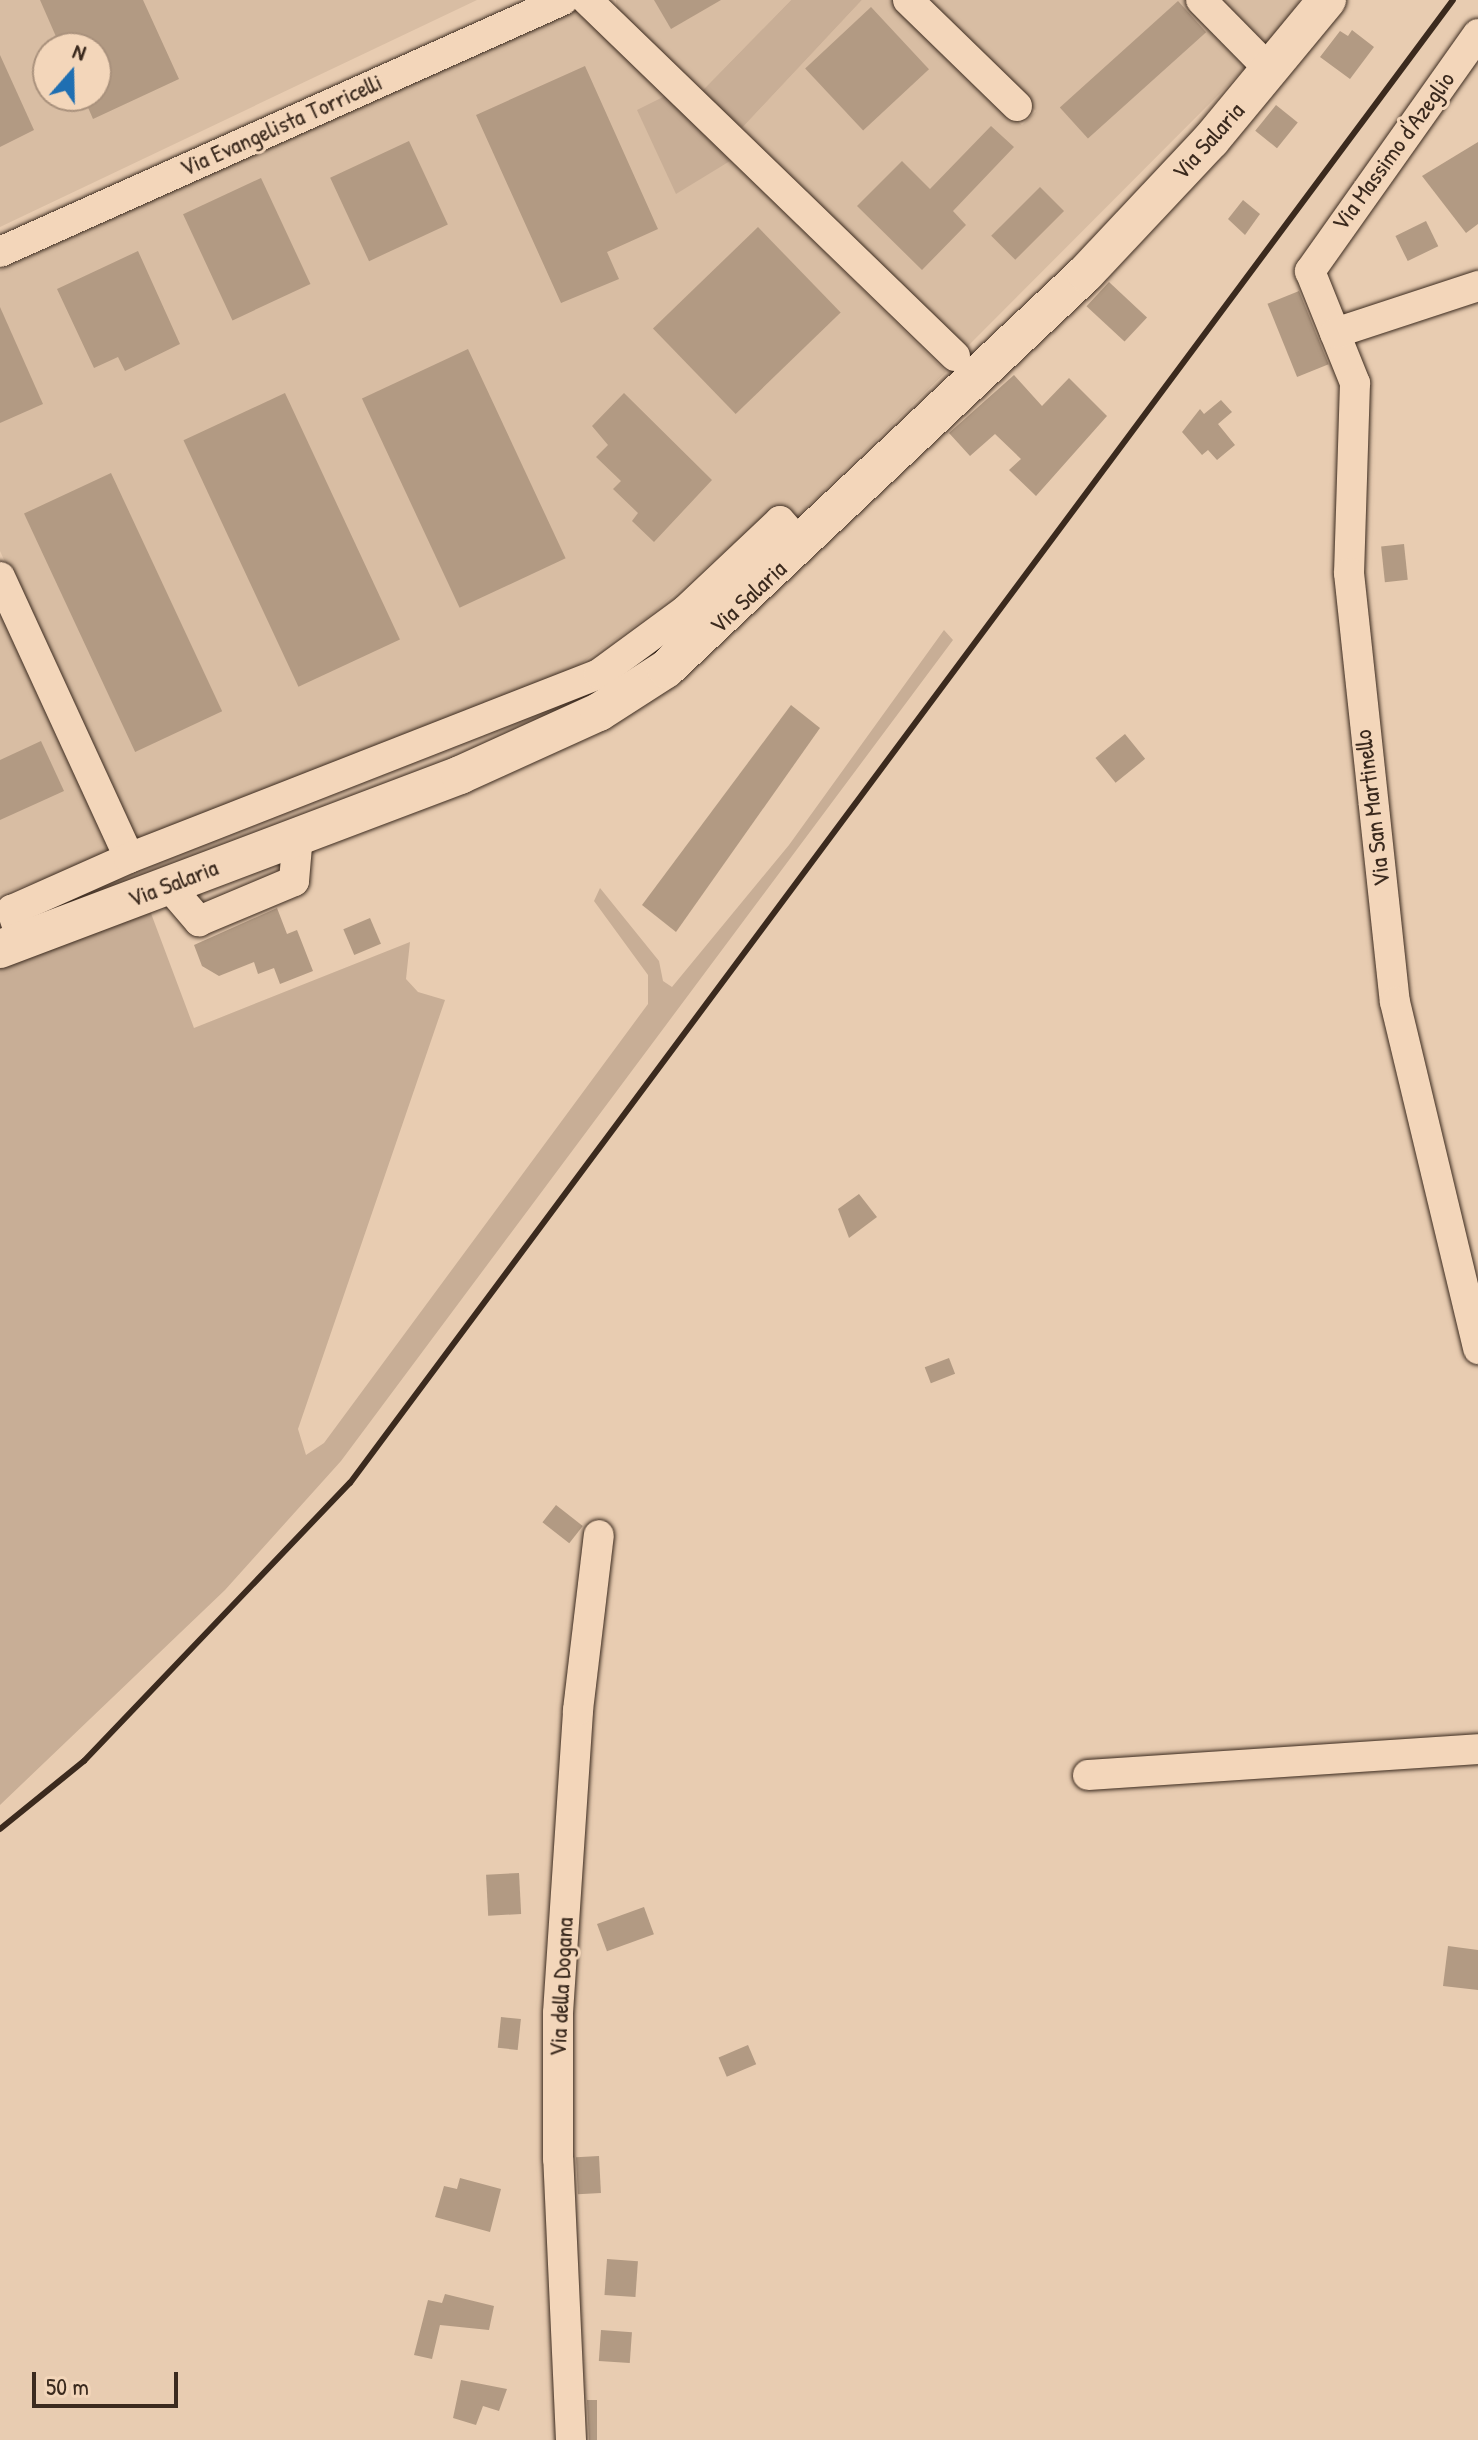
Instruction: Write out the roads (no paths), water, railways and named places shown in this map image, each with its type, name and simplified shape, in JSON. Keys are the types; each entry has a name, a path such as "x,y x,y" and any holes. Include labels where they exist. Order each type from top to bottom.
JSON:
{"main road":[{"name":"Via Salaria","path":"11,945 460,775 620,700 691,650 1086,273 1270,70 1327,0"}],"street":[{"name":"Via Evangelista Torricelli","path":"0,252 563,0"},
{"path":"587,0 955,356"},
{"path":"908,0 1017,106"},
{"path":"1201,0 1270,70"},
{"name":"Via Massimo d'Azeglio","path":"1310,268 1478,34"},
{"name":"Via San Martinello","path":"1310,268 1356,393 1349,573 1395,1002 1478,1349"},
{"path":"1335,333 1478,286"},
{"path":"11,945 12,910 129,858 599,674 686,610 780,521 802,546"},
{"path":"0,577 129,858"},
{"name":"Via della Dogana","path":"571,2440 558,2159 558,2013 578,1710 599,1535"},
{"path":"1088,1775 1478,1749"}],"railway":[{"path":"0,1829 84,1761 350,1483 1453,0"}]}
